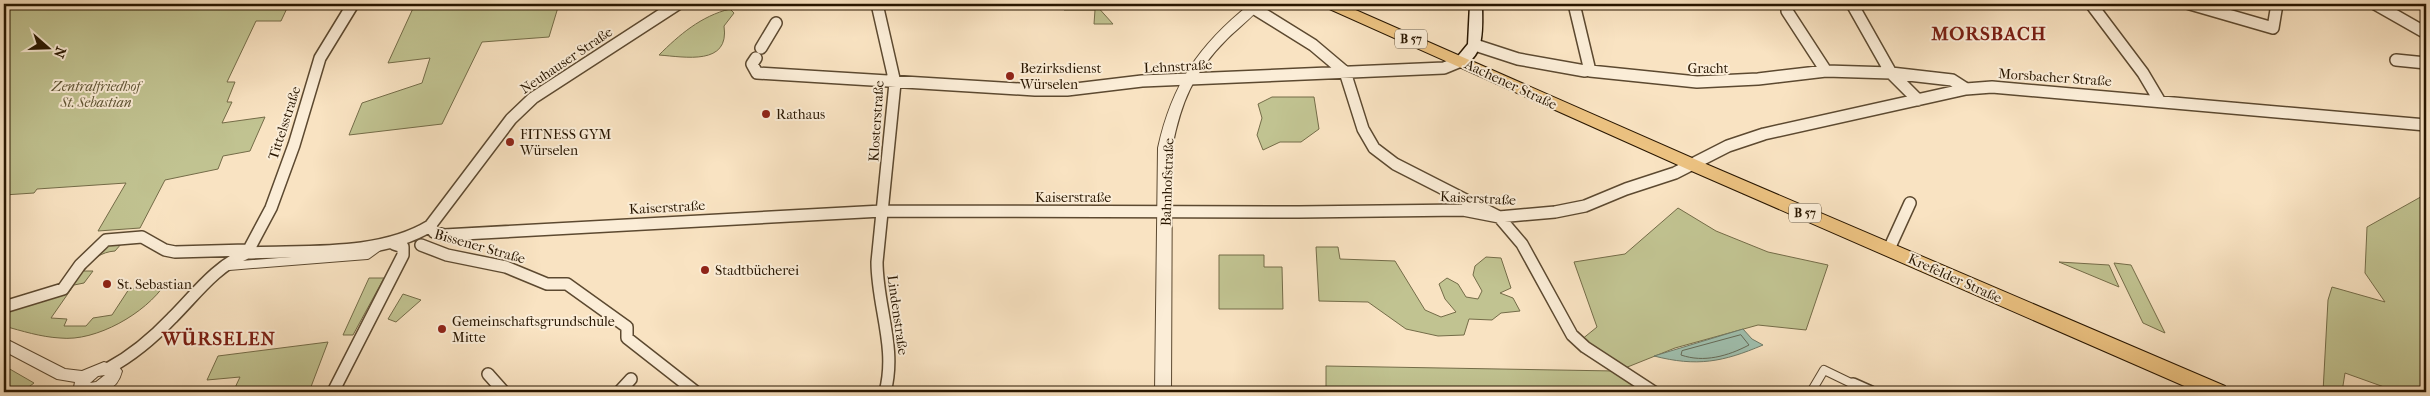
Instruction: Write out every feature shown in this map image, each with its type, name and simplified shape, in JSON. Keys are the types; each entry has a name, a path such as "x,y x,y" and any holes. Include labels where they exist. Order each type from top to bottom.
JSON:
{"main road":[{"name":"Aachener Straße","path":"1330,4 1693,165"},
{"path":"1461,61 1475,45 1476,4"},
{"name":"Krefelder Straße","path":"1693,165 2218,392"}],"street":[{"name":"Tittelsstraße","path":"248,251 271,208 294,145 320,58 353,4"},
{"name":"Neuhauser Straße","path":"430,226 511,119 521,109 565,77 678,4"},
{"name":"Klosterstraße","path":"877,4 895,83 882,211"},
{"path":"1574,4 1588,71"},
{"path":"1852,4 1891,73 1918,100"},
{"path":"2091,4 2143,73 2159,100"},
{"path":"2190,4 2273,28 2276,4"},
{"path":"2374,4 2426,32"},
{"path":"1252,5 1313,45 1345,72 1363,129 1374,148 1395,164 1499,217 1522,244 1554,307 1572,336 1585,347 1654,392"},
{"name":"Bahnhofstraße","path":"1163,392 1166,212 1165,148 1176,99 1186,79 1205,54 1252,5"},
{"path":"1787,11 1799,34 1810,46 1826,71"},
{"name":"Lehnstraße","path":"776,23 752,64 757,74 895,83 1067,90 1142,81 1444,68 1461,61"},
{"name":"Gracht","path":"1475,45 1518,59 1588,71 1672,81 1726,82 1826,71 1891,73 1952,80 1966,89"},
{"path":"2396,60 2426,63"},
{"name":"Morsbacher Straße","path":"1693,165 1728,146 1764,134 1966,89 2007,87 2426,125"},
{"name":"Kaiserstraße","path":"403,255 444,235 882,211 1463,210 1499,217 1571,210 1693,165"},
{"path":"1889,249 1910,203"},
{"name":"Lindenstraße","path":"882,211 877,262 878,290 891,349 889,380 885,392"},
{"path":"4,307 63,289 80,264 106,240 142,237 166,250 174,252 248,251 378,247 394,244 430,226 434,232 444,235"},
{"path":"333,392 403,255 403,247 394,244"},
{"name":"Bissener Straße","path":"421,245 447,255 506,267 547,284 567,284 627,326 627,338 636,347 696,392"},
{"path":"230,264 367,255 378,247"},
{"path":"109,368 112,369 114,375 106,389 85,389 82,384 85,377 94,371 109,368 140,348 179,311 208,278 248,251"},
{"path":"4,344 63,375 85,377"},
{"path":"1811,392 1824,370 1871,392"},
{"path":"488,374 504,392"},
{"path":"619,392 631,379"}],"green space":[{"name":"Zentralfriedhof St. Sebastian","path":"4,4 289,4 281,21 256,21 227,82 235,82 227,102 232,102 222,123 265,117 250,151 223,156 218,169 165,180 140,228 98,231 126,183 37,189 34,193 4,195"},
{"path":"415,4 559,4 549,37 482,42 442,124 349,135 362,103 422,83 430,58 388,63"},
{"path":"1095,4 1113,24 1094,24 1095,10 1064,10 1064,7 1051,5"},
{"path":"730,9 734,13 724,26 724,39 720,48 713,53 693,57 659,55 674,40 700,21"},
{"path":"1272,97 1314,97 1319,129 1301,142 1280,142 1263,150 1257,135 1262,118 1258,104"},
{"path":"2426,194 2426,392 2398,392 2345,373 2342,392 2323,392 2328,300 2332,287 2385,302 2365,273 2367,227"},
{"path":"1678,208 1716,231 1768,252 1828,265 1806,330 1758,325 1675,348 1625,368 1581,340 1597,327 1574,262 1625,254"},
{"path":"115,242 122,243 115,251 101,255 90,263 84,271 93,271 84,283 74,285 51,318 67,319 64,326 86,326 93,318 112,315 129,289 165,284 157,295 133,315 104,330 74,338 32,334 4,326 4,309 56,294 98,251"},
{"path":"1316,247 1338,247 1340,259 1395,261 1425,310 1441,317 1456,312 1445,299 1439,284 1447,278 1458,284 1466,297 1478,299 1482,291 1473,275 1475,266 1486,257 1501,258 1511,288 1500,293 1513,298 1520,311 1501,313 1492,320 1469,319 1464,335 1438,336 1406,329 1368,302 1319,301"},
{"path":"1219,255 1264,255 1264,267 1282,267 1283,309 1219,309"},
{"path":"2059,262 2109,265 2119,287"},
{"path":"2114,263 2131,265 2165,333 2143,323"},
{"path":"369,278 384,278 353,335 343,335"},
{"path":"403,294 421,300 396,322 388,319"},
{"path":"328,342 309,392 233,392 240,377 207,380 218,356"},
{"path":"1326,366 1615,371 1648,392 1326,392"},
{"path":"8,368 34,383 22,392 4,392 4,372"}],"water":[{"path":"1743,329 1752,339 1763,345 1749,351 1710,361 1684,361 1654,356"}],"place":[{"name":"Bezirksdienst Würselen","path":"1010,76"},
{"name":"Rathaus","path":"766,114"},
{"name":"FITNESS GYM Würselen","path":"510,142"},
{"name":"Stadtbücherei","path":"705,270"},
{"name":"St. Sebastian","path":"107,284"},
{"name":"Gemeinschaftsgrundschule Mitte","path":"442,329"}],"district":[{"name":"MORSBACH","path":"1989,33"},
{"name":"WÜRSELEN","path":"219,338"}]}
